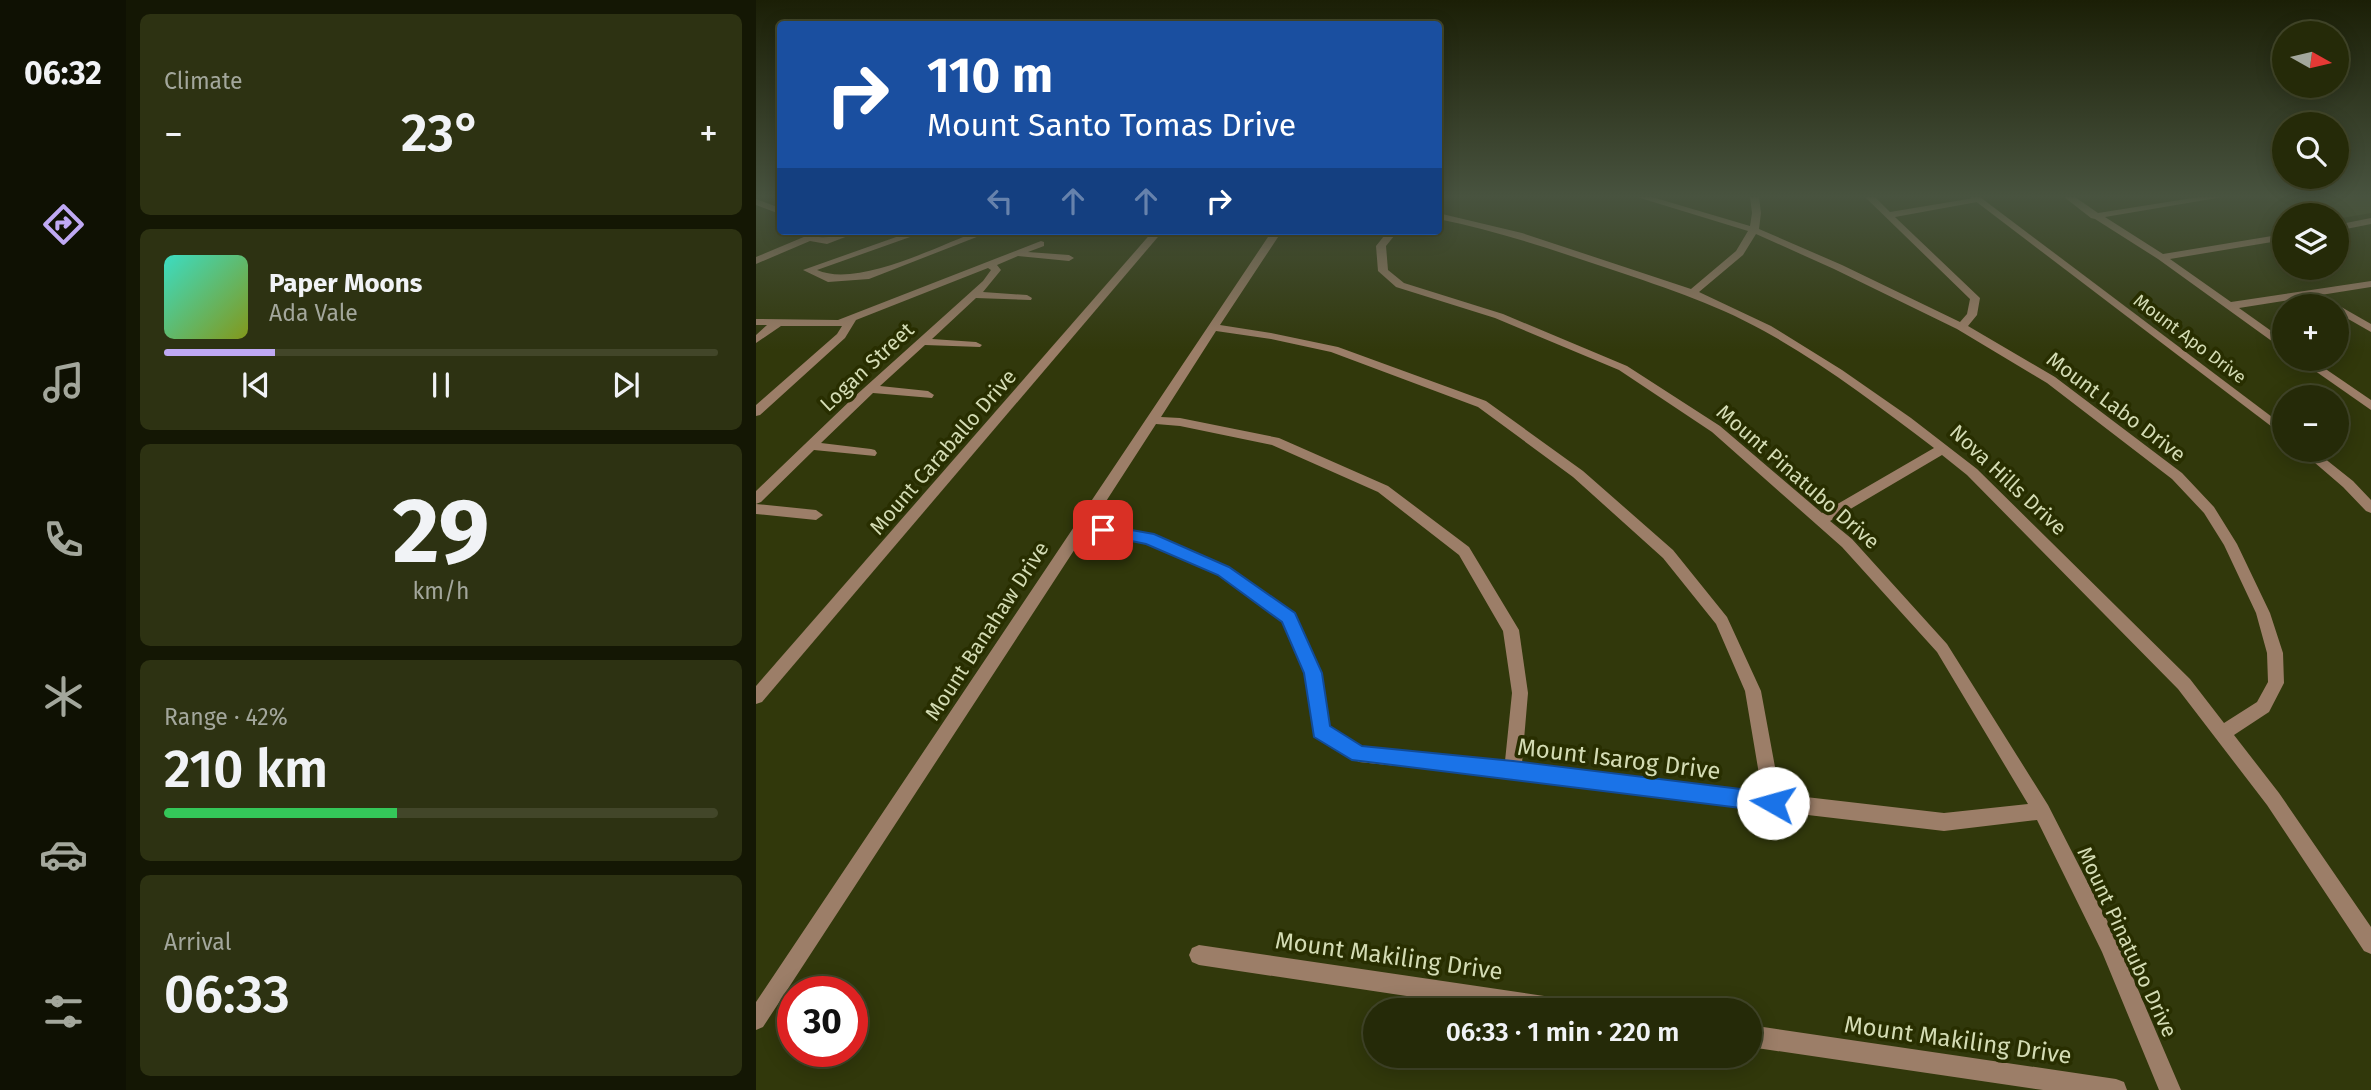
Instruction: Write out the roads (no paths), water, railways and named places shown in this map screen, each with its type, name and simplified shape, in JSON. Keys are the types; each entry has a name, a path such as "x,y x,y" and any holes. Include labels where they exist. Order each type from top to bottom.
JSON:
{"street":[{"path":"756,261 786,248"},
{"path":"873,248 808,270 828,279 869,276 943,248"},
{"path":"756,322 820,325 851,318 1029,248"},
{"name":"Mount Caraballo Drive","path":"756,697 1143,248"},
{"name":"Mount Banahaw Drive","path":"756,1020 1266,248"},
{"name":"Mount Pinatubo Drive","path":"1381,248 1383,271 1400,285 1499,316 1623,368 1716,429 1847,542 1942,648 2042,811 2109,945 2170,1090"},
{"name":"Nova Hills Drive","path":"1558,248 1692,293 1774,334 1855,382 1972,472 2184,684 2273,799 2371,944"},
{"path":"1692,293 1730,263 1744,248"},
{"name":"Mount Labo Drive","path":"1795,248 1961,327 2052,380 2177,476 2209,510 2230,544 2263,613 2275,653 2276,683 2263,707 2222,734"},
{"path":"1922,248 1975,298 1972,315 1961,327"},
{"name":"Mount Apo Drive","path":"2042,248 2272,423"},
{"path":"2146,248 2272,336"},
{"path":"2161,257 2217,248"},
{"path":"1010,254 1069,258"},
{"name":"Logan Street","path":"756,499 973,295 996,270 989,263"},
{"path":"2314,294 2371,285"},
{"path":"973,295 1027,298"},
{"path":"2229,306 2272,300"},
{"path":"2349,316 2371,329"},
{"path":"756,412 841,336 851,318"},
{"path":"756,340 778,323"},
{"path":"1215,328 1334,349 1482,404 1578,474 1668,554 1723,621 1753,691 1773,803"},
{"path":"923,342 976,345"},
{"path":"2321,371 2371,406"},
{"path":"870,389 928,395"},
{"path":"1152,420 1180,422 1275,441 1383,489 1464,551 1511,630 1520,693 1513,770"},
{"path":"811,446 871,453"},
{"path":"1821,520 1942,449"},
{"path":"2321,462 2348,484 2371,508"},
{"path":"756,509 816,515"},
{"name":"Mount Isarog Drive","path":"1080,526 1149,538 1224,571 1289,618 1313,673 1321,731 1359,754 1944,822 2042,811"},
{"name":"Mount Makiling Drive","path":"1199,955 1490,998"},
{"name":"Mount Makiling Drive","path":"1762,1038 2116,1090"}]}
